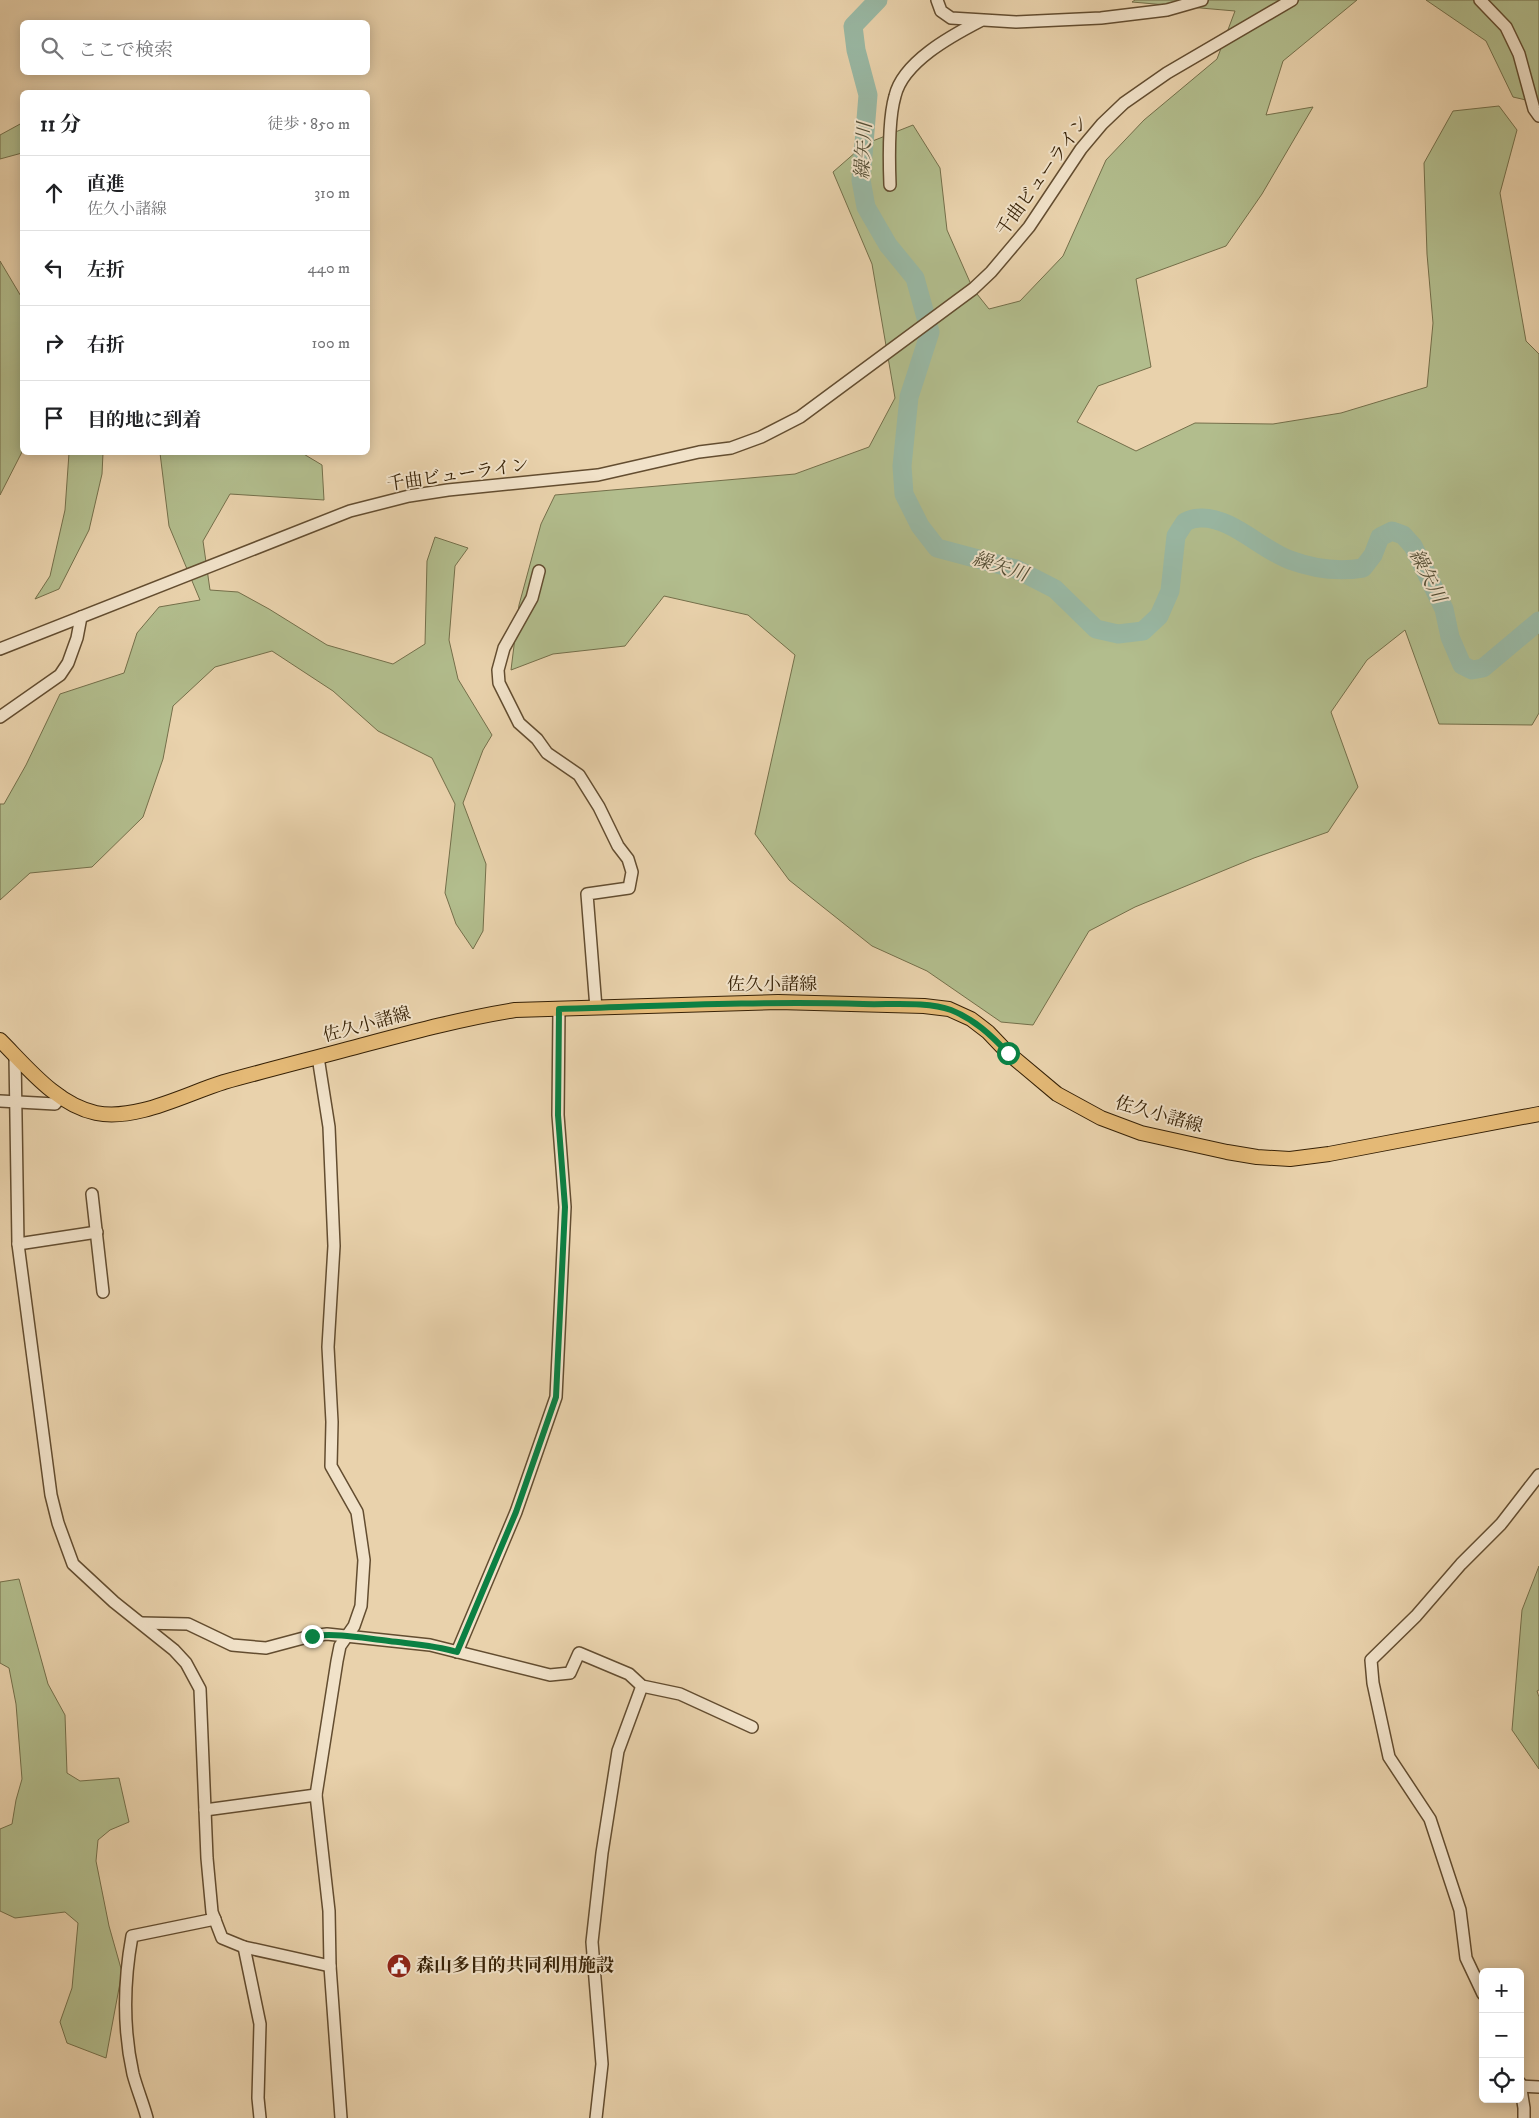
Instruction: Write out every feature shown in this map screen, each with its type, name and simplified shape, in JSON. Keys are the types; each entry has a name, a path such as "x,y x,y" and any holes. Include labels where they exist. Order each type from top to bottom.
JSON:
{"main road":[{"name":"佐久小諸線","path":"0,1040 15,1056 61,1096 74,1104 96,1112 119,1114 140,1110 222,1083 318,1057 479,1016 515,1010 778,1002 915,1005 949,1009 971,1019 1057,1094 1102,1118 1141,1132 1227,1152 1257,1157 1290,1159 1329,1154 1539,1114"}],"street":[{"path":"937,0 941,11 951,18 1016,22 1101,18 1167,10 1202,0"},
{"name":"千曲ビューライン","path":"0,649 350,511 409,496 448,490 598,475 699,452 731,448 761,438 800,417 979,284 1010,251 1029,227 1081,149 1102,124 1124,103 1167,73 1292,0"},
{"path":"1480,0 1506,27 1519,54 1534,110 1539,116"},
{"path":"890,185 892,113 895,94 906,75 946,39 980,21"},
{"path":"539,571 532,598 504,648 498,670 499,683 519,723 537,739 547,753 579,775 599,807 618,846 628,859 632,872 629,888 587,894 596,1008"},
{"path":"0,717 60,675 68,663 81,617"},
{"path":"457,1652 516,1512 556,1397 565,1207 558,1115 559,1009"},
{"path":"15,1056 14,1103 18,1244 51,1495 58,1524 73,1564 114,1602 186,1663 200,1689 207,1858 212,1912 222,1938 244,1947 330,1966"},
{"path":"318,1057 329,1127 334,1246 328,1347 332,1422 331,1466 357,1512 364,1560 361,1606 354,1626 343,1640 339,1654 316,1795 329,1911 330,1966 341,2118"},
{"path":"0,1101 55,1104 61,1096"},
{"path":"92,1194 103,1292"},
{"path":"18,1244 97,1232"},
{"path":"1479,1986 1466,1958 1460,1910 1430,1818 1389,1757 1373,1683 1371,1660 1416,1616 1461,1564 1501,1524 1539,1475"},
{"path":"140,1623 188,1624 232,1646 266,1648 312,1636 348,1635 430,1645 550,1674 570,1673 579,1653 629,1674 642,1686 680,1694 752,1726"},
{"path":"596,2118 602,2064 592,1942 602,1853 618,1751 642,1686"},
{"path":"205,1810 316,1795"},
{"path":"147,2118 133,2075 129,2051 126,2000 127,1963 132,1936 215,1919"},
{"path":"244,1947 260,2024 258,2098 260,2118"},
{"path":"1524,2084 1539,2087"},
{"path":"1523,2103 1524,2118"}],"green space":[{"path":"1135,0 1357,0 1283,61 1266,115 1313,107 1262,194 1226,246 1136,279 1151,367 1098,386 1077,422 1136,451 1195,423 1273,424 1341,413 1427,387 1433,323 1427,254 1424,163 1453,111 1499,106 1517,130 1500,193 1526,341 1539,354 1539,713 1532,725 1439,724 1405,630 1367,660 1331,712 1358,787 1328,832 1254,858 1135,907 1089,931 1033,1025 1001,1022 927,971 872,946 789,880 755,834 795,655 748,615 664,596 625,646 553,654 511,670 519,605 541,524 555,495 795,474 869,447 895,398 872,264 833,172 865,144 913,125 940,168 947,230 973,289 989,309 1020,301 1063,256 1106,160 1144,120 1217,59 1235,11 1132,2"},
{"path":"1426,0 1539,0 1539,103 1513,97 1486,41"},
{"path":"20,124 20,154 0,159 0,135"},
{"path":"0,261 20,295 20,455 0,495"},
{"path":"69,455 103,455 102,474 89,530 59,589 35,599 50,576 65,510"},
{"path":"160,455 305,455 322,465 324,500 230,494 203,541 210,590 238,592 327,645 393,664 425,644 427,561 435,537 468,548 455,566 449,640 458,679 492,735 483,750 463,803 486,864 483,931 473,949 456,924 445,893 455,804 432,758 378,731 333,691 272,651 215,667 173,706 163,759 143,817 92,867 30,873 0,900 0,804 4,804 26,765 60,694 124,673 137,633 159,607 200,600 169,526"},
{"path":"1539,1566 1539,1690 1537,1691 1539,1697 1539,1769 1512,1730 1522,1610"},
{"path":"19,1579 48,1684 65,1715 67,1773 80,1781 119,1778 129,1822 110,1830 98,1840 96,1861 109,1926 122,1972 106,2058 67,2043 60,2022 72,1988 78,1923 65,1912 15,1918 0,1911 0,1829 12,1824 22,1779 16,1704 9,1668 0,1663 0,1582"}],"waterway":[{"name":"繰矢川","path":"878,0 853,26 856,50 868,95 861,180 866,207 888,245 915,278 930,332 909,397 902,466 904,494 920,526 937,548 1016,569 1055,589 1096,629 1118,634 1143,631 1159,616 1170,591 1176,536 1185,522 1200,518 1223,522 1290,560 1308,566 1335,570 1363,568 1373,555 1380,537 1392,531 1403,535 1413,546 1444,609 1450,637 1462,665 1472,670 1483,668 1539,621"}],"place":[{"name":"森山多目的共同利用施設","path":"399,1966"}],"route":[{"path":"312,1636 327,1634 348,1635 430,1645 457,1652 516,1512 556,1397 565,1207 558,1115 559,1009 778,1002 924,1006 949,1009 971,1019 988,1032 1008,1053"}]}
